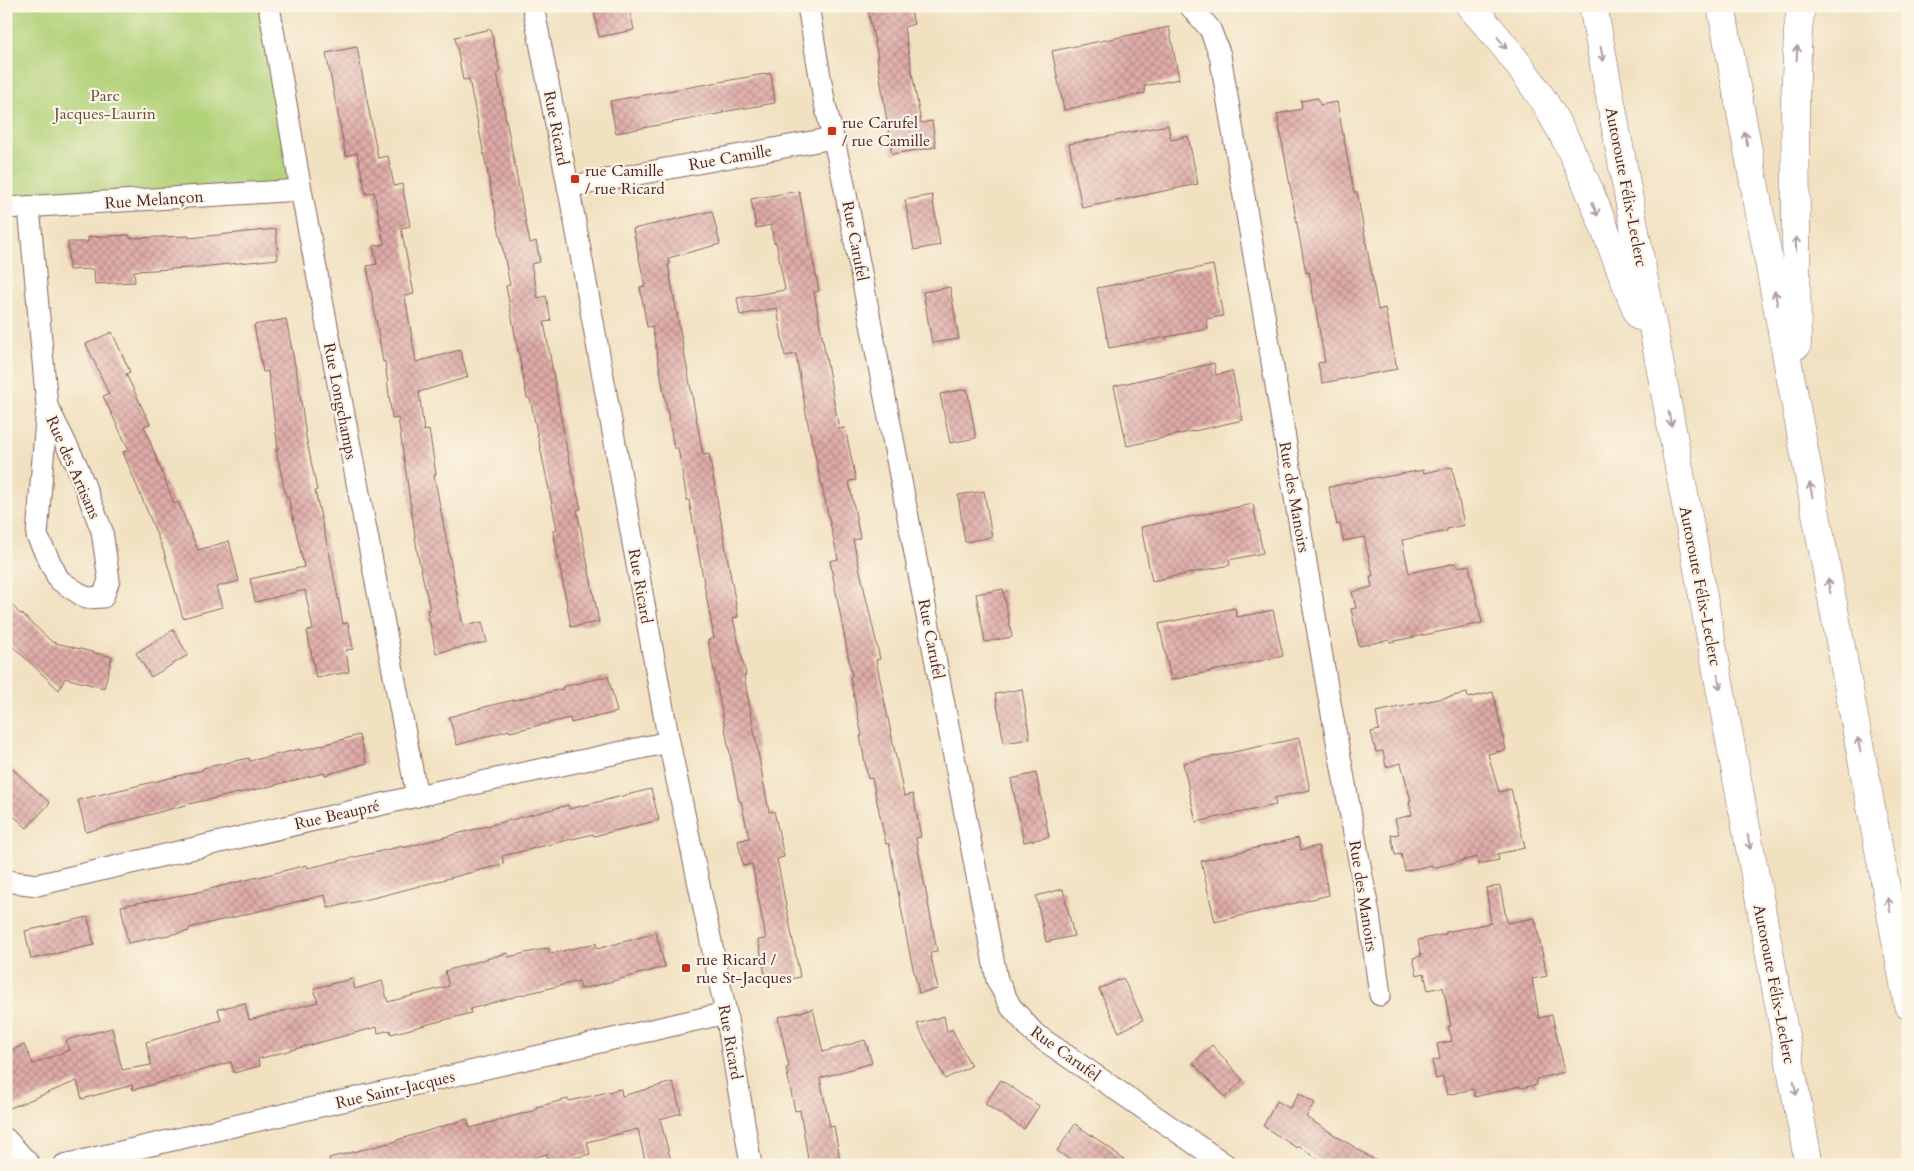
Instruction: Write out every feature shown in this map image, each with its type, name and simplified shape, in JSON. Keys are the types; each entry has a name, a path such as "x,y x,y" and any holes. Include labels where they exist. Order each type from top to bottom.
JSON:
{"highway":[{"path":"1470,6 1494,33 1540,94 1562,134 1577,164 1661,372"},
{"name":"Autoroute Félix-Leclerc","path":"1593,6 1809,1165"},
{"path":"1721,6 1908,1005"},
{"path":"1797,415 1795,100 1797,40 1801,6"}],"street":[{"name":"Rue Longchamps","path":"269,6 301,190 417,796"},
{"name":"Rue Ricard","path":"533,6 568,187 669,742 726,1013 751,1165"},
{"name":"Rue Carufel","path":"808,6 824,100 844,178 997,980 1011,1007 1035,1034 1226,1165"},
{"name":"Rue des Manoirs","path":"1190,6 1210,29 1220,55 1328,692 1369,914 1380,995"},
{"name":"Rue Camille","path":"568,187 833,138"},
{"name":"Rue Melançon","path":"6,208 301,190"},
{"name":"Rue des Artisans","path":"29,206 47,406 37,536 59,580 86,598 102,597 109,580 102,531 77,466 47,406"},
{"name":"Rue Beaupré","path":"6,881 37,885 417,796 669,742"},
{"name":"Rue Saint-Jacques","path":"64,1165 726,1013"},
{"path":"6,1139 30,1165"}],"green space":[{"name":"Parc Jacques-Laurin","path":"6,6 269,6 301,190 6,208"}],"building":[{"path":"593,6 629,6 634,30 599,37"},
{"path":"867,6 910,6 914,24 904,27 921,123 932,121 936,147 892,154 878,57"},
{"path":"1169,27 1179,79 1144,86 1145,93 1064,110 1052,51"},
{"path":"491,29 500,72 497,73 530,243 536,241 540,262 531,264 538,298 546,296 551,321 544,322 567,451 581,509 577,510 599,622 571,627 553,530 557,529 530,398 527,398 506,286 510,285 469,79 463,80 455,37"},
{"path":"357,47 378,158 388,156 394,186 402,184 410,226 401,228 414,294 405,296 416,362 460,350 468,377 419,392 424,431 429,430 436,474 434,475 463,626 482,622 487,642 436,653 427,610 430,610 418,556 398,418 392,419 385,361 383,362 367,266 377,264 373,246 384,244 374,192 366,194 357,153 346,156 326,53"},
{"path":"771,73 775,103 616,133 610,101"},
{"path":"1318,98 1320,105 1337,102 1354,193 1357,192 1378,310 1385,308 1397,369 1322,383 1318,363 1325,362 1309,272 1306,273 1277,114 1302,109 1301,101"},
{"path":"1168,125 1171,140 1188,136 1198,184 1082,208 1069,144"},
{"path":"799,191 819,291 814,292 839,429 845,428 856,480 849,481 860,538 853,540 880,659 876,660 904,796 913,794 921,837 916,838 937,951 930,952 938,989 919,993 889,843 886,844 872,778 868,779 860,736 862,736 850,677 852,676 830,561 838,559 807,419 796,354 785,356 777,308 740,315 737,298 785,290 771,225 756,228 751,199"},
{"path":"932,195 940,245 914,250 905,200"},
{"path":"712,211 720,244 668,258 670,264 668,265 703,455 709,454 738,617 733,618 746,675 744,676 769,812 774,811 784,857 777,859 800,977 767,984 758,940 766,939 752,864 743,866 738,841 749,838 741,801 739,801 708,640 714,638 689,500 687,500 678,448 674,448 652,326 647,327 640,287 645,286 633,229"},
{"path":"276,229 278,259 190,268 134,271 135,282 95,284 94,269 69,270 68,242 88,242 88,237 130,235 130,238 189,236 189,238"},
{"path":"1213,265 1223,316 1206,319 1208,329 1109,348 1097,288"},
{"path":"950,287 959,339 932,343 923,292"},
{"path":"286,319 317,490 315,491 343,624 348,623 353,649 346,650 349,672 316,678 307,631 313,630 305,590 255,602 250,579 304,567 276,449 278,449 268,371 263,372 254,325"},
{"path":"112,332 130,372 126,374 150,424 144,426 174,504 178,502 198,550 229,541 239,581 216,587 222,607 183,618 164,552 123,452 129,450 103,396 109,394 86,344"},
{"path":"1214,363 1216,375 1232,371 1243,420 1127,446 1114,386"},
{"path":"967,389 976,438 950,443 940,394"},
{"path":"1452,467 1464,525 1447,529 1447,531 1402,540 1409,573 1456,563 1457,567 1469,565 1482,623 1390,642 1389,640 1359,646 1351,609 1356,608 1352,592 1372,587 1370,576 1373,576 1364,537 1343,541 1340,524 1337,525 1329,487 1378,477 1423,470 1424,473"},
{"path":"984,491 992,537 965,542 958,495"},
{"path":"1253,504 1263,553 1229,560 1230,565 1152,581 1141,527"},
{"path":"1003,589 1012,637 985,642 976,594"},
{"path":"6,598 20,614 52,642 112,657 104,688 65,678 59,690 6,640"},
{"path":"1235,608 1237,617 1273,610 1283,656 1171,680 1159,624"},
{"path":"173,630 188,655 151,677 136,653"},
{"path":"608,676 617,712 571,723 570,718 510,732 509,730 457,745 449,717"},
{"path":"1022,689 1030,739 1004,743 995,694"},
{"path":"1493,692 1506,750 1488,754 1499,792 1511,789 1525,848 1497,854 1499,860 1478,864 1477,857 1432,868 1432,865 1405,871 1401,854 1395,855 1391,835 1399,834 1395,819 1412,815 1409,802 1411,801 1401,763 1386,767 1383,751 1376,752 1371,732 1379,730 1376,712 1467,693 1468,698"},
{"path":"359,735 367,763 325,775 324,773 193,803 86,832 78,800 203,770 203,768 249,758 250,761 300,749 300,751"},
{"path":"1299,738 1310,790 1274,798 1276,805 1196,822 1183,763"},
{"path":"6,763 50,803 27,828 6,809"},
{"path":"1036,773 1049,837 1024,842 1011,779"},
{"path":"651,789 659,820 502,856 504,864 377,897 328,908 325,895 189,928 189,931 128,943 121,906 194,893 307,865 308,868 403,846 403,848 568,805 569,809"},
{"path":"1298,838 1301,850 1318,846 1329,895 1215,922 1201,861"},
{"path":"1500,886 1507,923 1535,918 1547,976 1532,979 1539,1018 1552,1015 1565,1072 1536,1079 1537,1085 1520,1088 1520,1086 1475,1097 1473,1089 1447,1095 1443,1077 1436,1079 1432,1061 1440,1059 1437,1044 1452,1041 1443,987 1428,990 1424,973 1417,975 1413,958 1421,956 1418,940 1491,923 1486,888"},
{"path":"1063,889 1074,936 1046,942 1036,896"},
{"path":"88,917 94,945 31,959 25,931"},
{"path":"656,933 665,967 598,985 581,989 579,981 470,1009 471,1013 391,1034 390,1030 378,1033 377,1027 258,1059 260,1066 234,1073 231,1062 133,1090 132,1085 82,1099 77,1081 10,1108 6,1099 6,1052 24,1045 33,1064 69,1050 66,1040 112,1028 122,1070 151,1065 146,1042 221,1020 218,1009 245,1003 249,1020 318,1002 314,988 352,979 355,989 382,981 388,1002 449,986 445,971 507,953 508,957 548,948 550,954 596,943 597,949"},
{"path":"1123,978 1143,1020 1119,1032 1099,989"},
{"path":"813,1009 823,1052 865,1040 872,1063 820,1078 830,1127 834,1126 841,1165 809,1165 800,1110 795,1111 786,1068 789,1067 778,1017"},
{"path":"944,1016 947,1032 952,1029 971,1066 945,1079 917,1024"},
{"path":"1212,1045 1243,1080 1225,1097 1193,1063"},
{"path":"1001,1080 1039,1106 1024,1129 985,1104"},
{"path":"673,1082 681,1113 660,1119 672,1165 646,1165 638,1129 587,1142 590,1154 549,1164 547,1154 509,1165 330,1165 329,1158 397,1141 467,1119 470,1128 568,1099 569,1101 621,1089 622,1096"},
{"path":"1299,1093 1315,1103 1306,1117 1383,1165 1328,1165 1263,1126 1277,1101 1290,1108"},
{"path":"1075,1124 1132,1165 1078,1165 1057,1151"}],"railway":[{"path":"6,1162 9,1165"}],"place":[{"name":"rue Carufel / rue Camille","path":"832,131"},
{"name":"rue Camille / rue Ricard","path":"575,179"},
{"name":"rue Ricard / rue St-Jacques","path":"686,968"}]}
